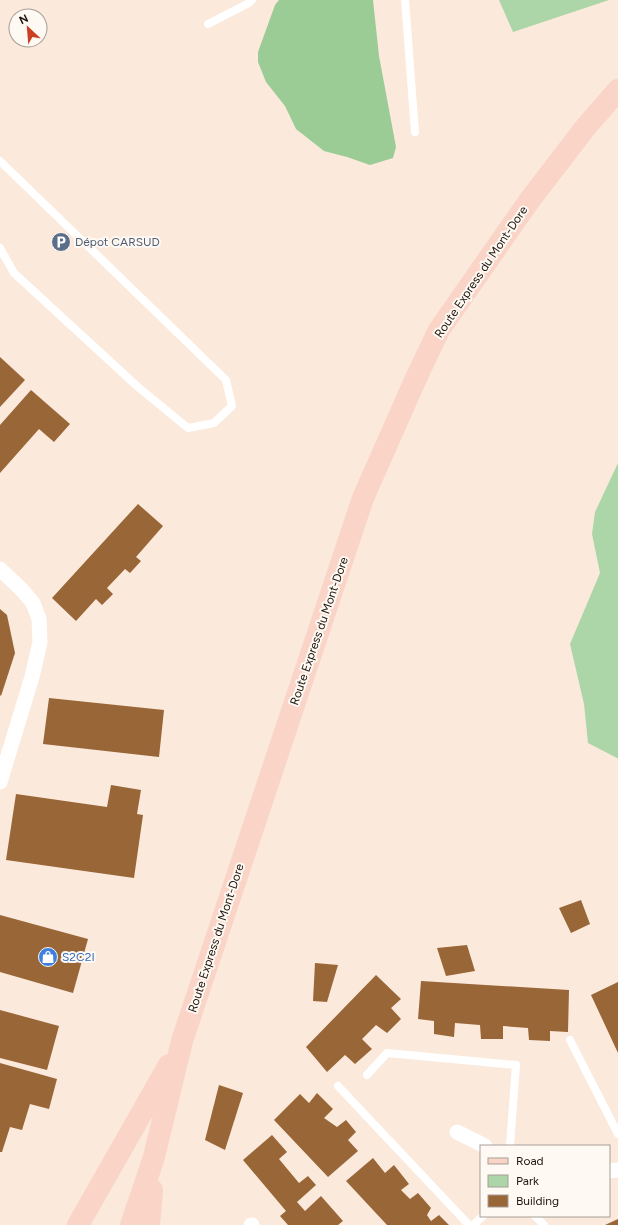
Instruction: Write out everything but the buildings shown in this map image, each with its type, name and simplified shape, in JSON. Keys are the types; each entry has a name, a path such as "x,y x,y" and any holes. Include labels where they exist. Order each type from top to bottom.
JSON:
{"main road":[{"name":"Route Express du Mont-Dore","path":"131,1225 154,1156 182,1041 363,498 439,330 474,278 534,195 585,128 618,90"},
{"path":"78,1225 182,1041"},
{"path":"149,1225 154,1156"}],"street":[{"path":"0,569 33,603 39,619 40,642 32,677 0,782"},
{"path":"456,1132 483,1145"}],"lane":[{"path":"208,24 252,0"},
{"path":"405,0 415,132"},
{"path":"0,161 226,380 232,406 214,424 188,428 138,387 14,273 0,248"},
{"path":"570,1040 618,1134"},
{"path":"367,1075 387,1053 516,1065 510,1145"},
{"path":"338,1086 469,1225"},
{"path":"473,1225 482,1217"},
{"path":"536,1217 544,1225"}],"green space":[{"path":"279,0 373,0 379,56 396,147 393,158 370,165 324,151 296,129 285,106 266,82 258,62 258,52 275,5"},
{"path":"499,0 609,0 513,32"},
{"path":"618,463 617,758 588,743 584,704 570,644 600,573 592,534 595,512"}],"place":[{"name":"Dépot CARSUD","path":"61,242"},
{"name":"S2C2I","path":"48,957"}]}
